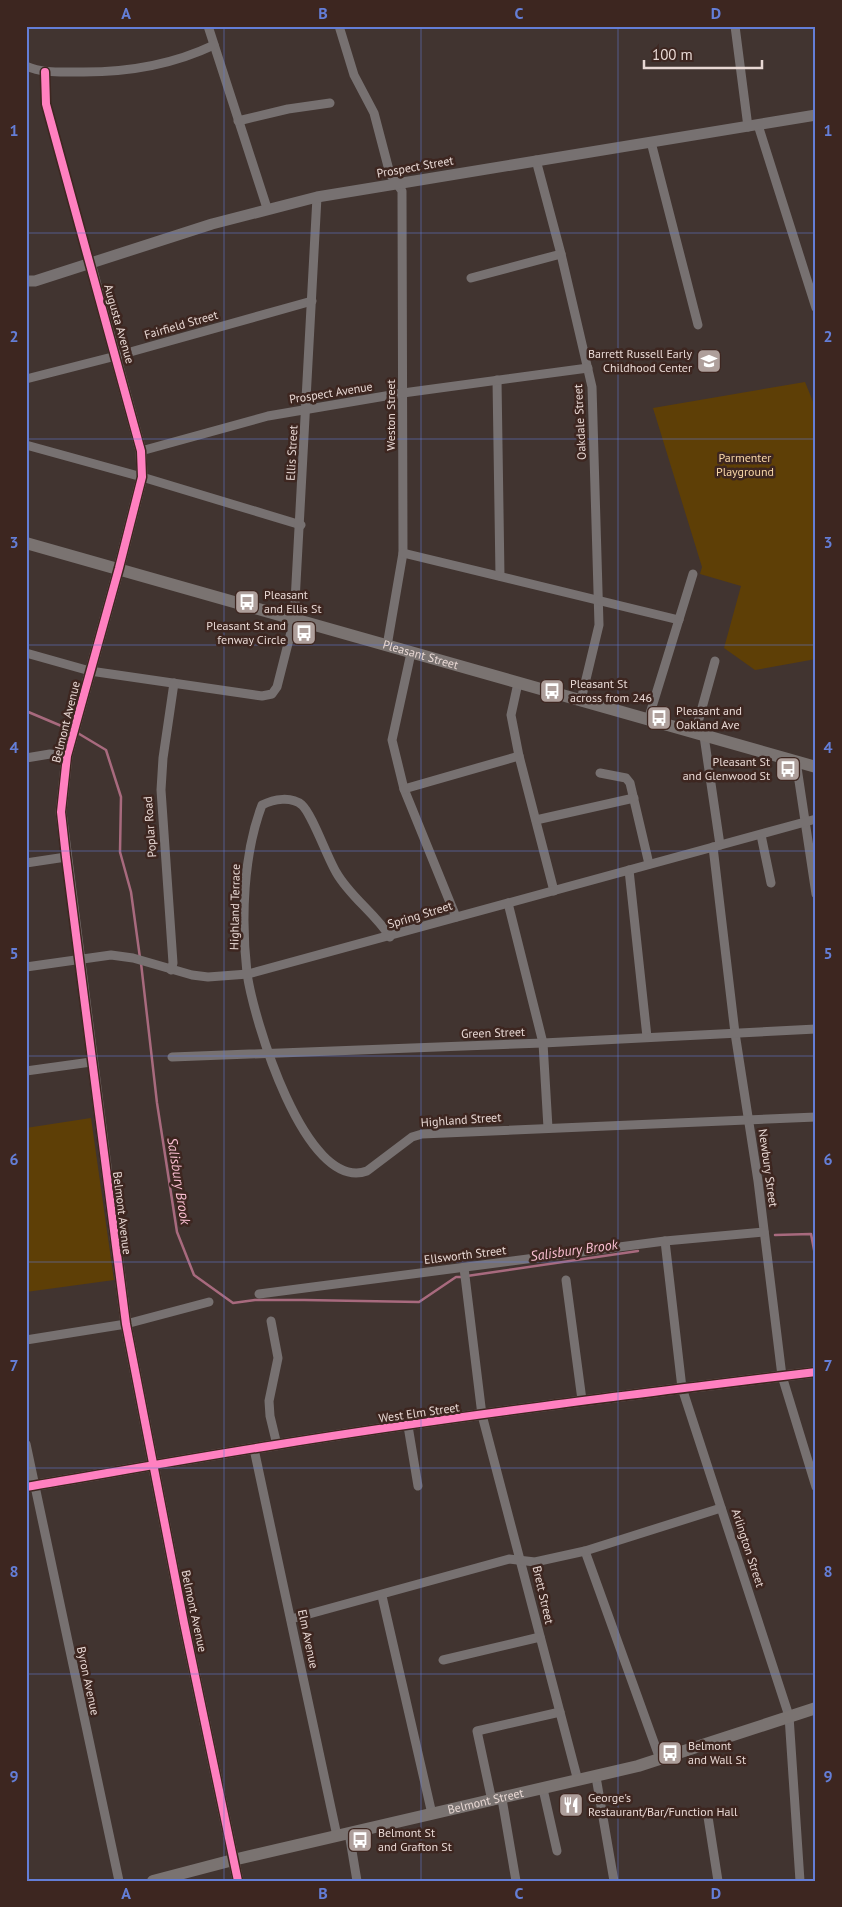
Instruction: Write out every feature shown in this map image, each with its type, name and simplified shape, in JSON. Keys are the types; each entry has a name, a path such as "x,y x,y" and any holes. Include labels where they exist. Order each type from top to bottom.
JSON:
{"main road":[{"name":"Pleasant Street","path":"26,543 816,767"},
{"name":"Belmont Street","path":"153,1881 343,1834 596,1777 660,1760 816,1708"}],"street":[{"path":"208,26 267,208"},
{"name":"Weston Street","path":"340,26 354,74 374,112 390,174 402,191 403,553 387,646"},
{"path":"735,26 753,126 816,308"},
{"path":"26,66 44,72 129,71 214,45"},
{"name":"Augusta Avenue","path":"44,72 46,104 141,451 142,477 119,568"},
{"path":"238,121 288,109 330,103"},
{"name":"Prospect Street","path":"26,281 35,281 267,208 317,197 816,116"},
{"path":"651,142 698,325"},
{"name":"Oakdale Street","path":"536,160 588,368 593,406 599,625 581,700"},
{"name":"Ellis Street","path":"174,683 262,696 272,694 277,687 294,620 301,525 317,197"},
{"path":"472,278 561,254"},
{"name":"Fairfield Street","path":"26,379 116,356 312,300"},
{"name":"Prospect Avenue","path":"141,451 268,416 403,393 588,368"},
{"path":"497,380 500,576"},
{"path":"26,445 142,477 301,525"},
{"path":"403,553 679,620"},
{"name":"Belmont Avenue","path":"119,568 66,756 62,812 66,857 126,1324 152,1466 238,1881"},
{"path":"648,720 693,574"},
{"path":"26,653 90,672 174,683"},
{"path":"411,653 392,740 404,790 456,917"},
{"path":"699,734 715,661"},
{"name":"Poplar Road","path":"170,970 172,963 161,790 163,758 174,683"},
{"path":"518,684 511,715 519,756 554,890"},
{"name":"Newbury Street","path":"699,734 716,846 734,1033 749,1119 782,1376 816,1487"},
{"path":"26,758 50,754 66,756"},
{"path":"404,790 519,756"},
{"path":"796,761 816,894"},
{"path":"600,773 626,778 630,783 649,864"},
{"path":"536,820 634,798"},
{"name":"Highland Terrace","path":"248,974 245,902 250,846 262,805 273,799 300,803 308,811 337,874 390,937"},
{"name":"Spring Street","path":"26,967 111,955 132,958 170,970 208,977 248,974 390,937 456,917 816,819"},
{"path":"760,835 771,882"},
{"path":"26,863 66,857"},
{"path":"629,870 647,1037"},
{"path":"508,903 543,1043 548,1128"},
{"name":"Highland Street","path":"248,974 267,1054 289,1101 311,1141 327,1161 343,1171 358,1174 367,1171 412,1137 422,1134 816,1117"},
{"name":"Green Street","path":"172,1057 543,1043 816,1029"},
{"path":"26,1071 91,1062"},
{"name":"Ellsworth Street","path":"259,1294 464,1274 665,1242 764,1232"},
{"name":"Arlington Street","path":"665,1242 682,1388 789,1716 800,1881"},
{"name":"Brett Street","path":"464,1274 482,1416 522,1562 578,1781"},
{"path":"566,1280 582,1400"},
{"path":"26,1340 126,1324 209,1302"},
{"path":"272,1321 278,1358 269,1409 277,1445"},
{"name":"West Elm Street","path":"30,1486 254,1448 582,1400 816,1372"},
{"path":"408,1426 418,1486"},
{"name":"Byron Avenue","path":"26,1444 30,1486 118,1881"},
{"name":"Elm Avenue","path":"254,1448 291,1619 356,1881"},
{"path":"291,1619 382,1596 509,1559 535,1562 586,1551 721,1508"},
{"path":"586,1551 660,1760"},
{"path":"382,1596 432,1814"},
{"path":"443,1660 540,1637"},
{"path":"516,1881 497,1800 477,1731 560,1712"},
{"path":"596,1777 614,1881"},
{"path":"543,1789 557,1851"},
{"path":"708,1817 718,1881"}],"green space":[{"name":"Parmenter Playground","path":"805,382 816,409 816,659 755,670 724,648 741,586 700,574 702,567 653,408"},
{"path":"91,1118 114,1280 26,1292 26,1128"}],"waterway":[{"name":"Salisbury Brook","path":"26,711 71,730"},
{"name":"Salisbury Brook","path":"76,732 106,750 121,797 120,852 131,892 140,958"},
{"name":"Salisbury Brook","path":"141,963 157,1103 177,1232 194,1275 233,1303 255,1300 419,1302 456,1277 462,1277"},
{"name":"Salisbury Brook","path":"775,1235 811,1234 816,1260"},
{"name":"Salisbury Brook","path":"467,1276 638,1251"}],"cycle path":[{"path":"45,72 46,104 141,451 142,477 67,756 61,812 126,1324 184,1623 238,1881"},
{"path":"26,1487 410,1424 816,1372"}],"place":[{"name":"Barrett Russell Early Childhood Center","path":"709,361"},
{"name":"Pleasant and Ellis St","path":"247,602"},
{"name":"Pleasant St and fenway Circle","path":"304,633"},
{"name":"Pleasant St across from 246","path":"552,691"},
{"name":"Pleasant and Oakland Ave","path":"659,718"},
{"name":"Pleasant St and Glenwood St","path":"788,769"},
{"name":"Belmont and Wall St","path":"670,1753"},
{"name":"George's Restaurant/Bar/Function Hall","path":"571,1805"},
{"name":"Belmont St and Grafton St","path":"360,1840"}]}
